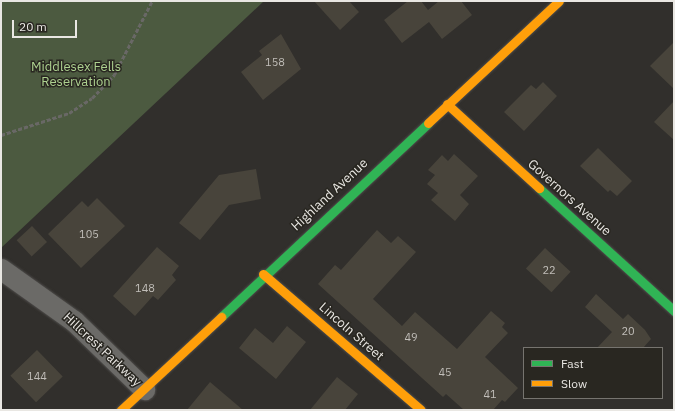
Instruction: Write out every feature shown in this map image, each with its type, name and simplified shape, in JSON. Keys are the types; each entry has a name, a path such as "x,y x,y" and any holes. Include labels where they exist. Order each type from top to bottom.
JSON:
{"main road":[{"name":"Highland Avenue","path":"121,410 263,274 559,1"},
{"name":"Governors Avenue","path":"447,104 674,311"},
{"name":"Lincoln Street","path":"263,274 421,410"}],"street":[{"name":"Hillcrest Parkway","path":"1,269 74,321 144,389"}],"path":[{"path":"1,135 69,113 92,98 114,75 152,1"}],"green space":[{"name":"Middlesex Fells Reservation","path":"1,1 264,1 1,248"}],"building":[{"path":"314,1 349,1 359,12 340,30"},
{"path":"408,1 421,1 428,10 439,1 461,1 472,15 442,39 429,22 402,43 384,20"},
{"path":"281,34 301,69 263,100 241,72 262,55 259,51"},
{"path":"674,42 674,89 650,66"},
{"path":"543,82 557,96 524,131 504,112 531,85 536,89"},
{"path":"674,101 674,140 654,122"},
{"path":"598,148 632,181 617,196 610,190 608,192 580,166"},
{"path":"454,154 478,176 460,195 469,204 455,221 431,200 438,193 427,184 435,175 428,170 442,155 448,161"},
{"path":"256,169 261,199 229,205 200,240 179,223 219,175"},
{"path":"97,198 125,226 81,268 48,234 82,201 88,207"},
{"path":"32,226 47,242 32,256 17,240"},
{"path":"377,230 391,243 398,236 416,252 373,299 402,326 415,312 457,349 491,311 505,323 502,327 508,333 485,357 518,388 505,402 502,400 493,410 464,410 446,394 443,397 318,284 335,265 341,270"},
{"path":"157,247 179,266 172,275 176,280 158,300 153,296 135,316 113,296"},
{"path":"545,248 571,272 552,292 526,268"},
{"path":"596,294 623,319 628,314 645,330 651,339 644,347 598,347 612,332 585,307"},
{"path":"287,326 306,342 276,379 239,348 255,328 273,343"},
{"path":"37,350 63,377 36,402 10,376"},
{"path":"337,377 358,394 345,410 310,410"},
{"path":"210,382 243,410 187,410"}],"traffic: fast":[{"path":"221,317 428,123"},
{"path":"539,188 674,311"}],"traffic: slow":[{"path":"428,123 559,1"},
{"path":"447,104 539,188"},
{"path":"263,274 421,410"},
{"path":"121,410 221,317"}]}
